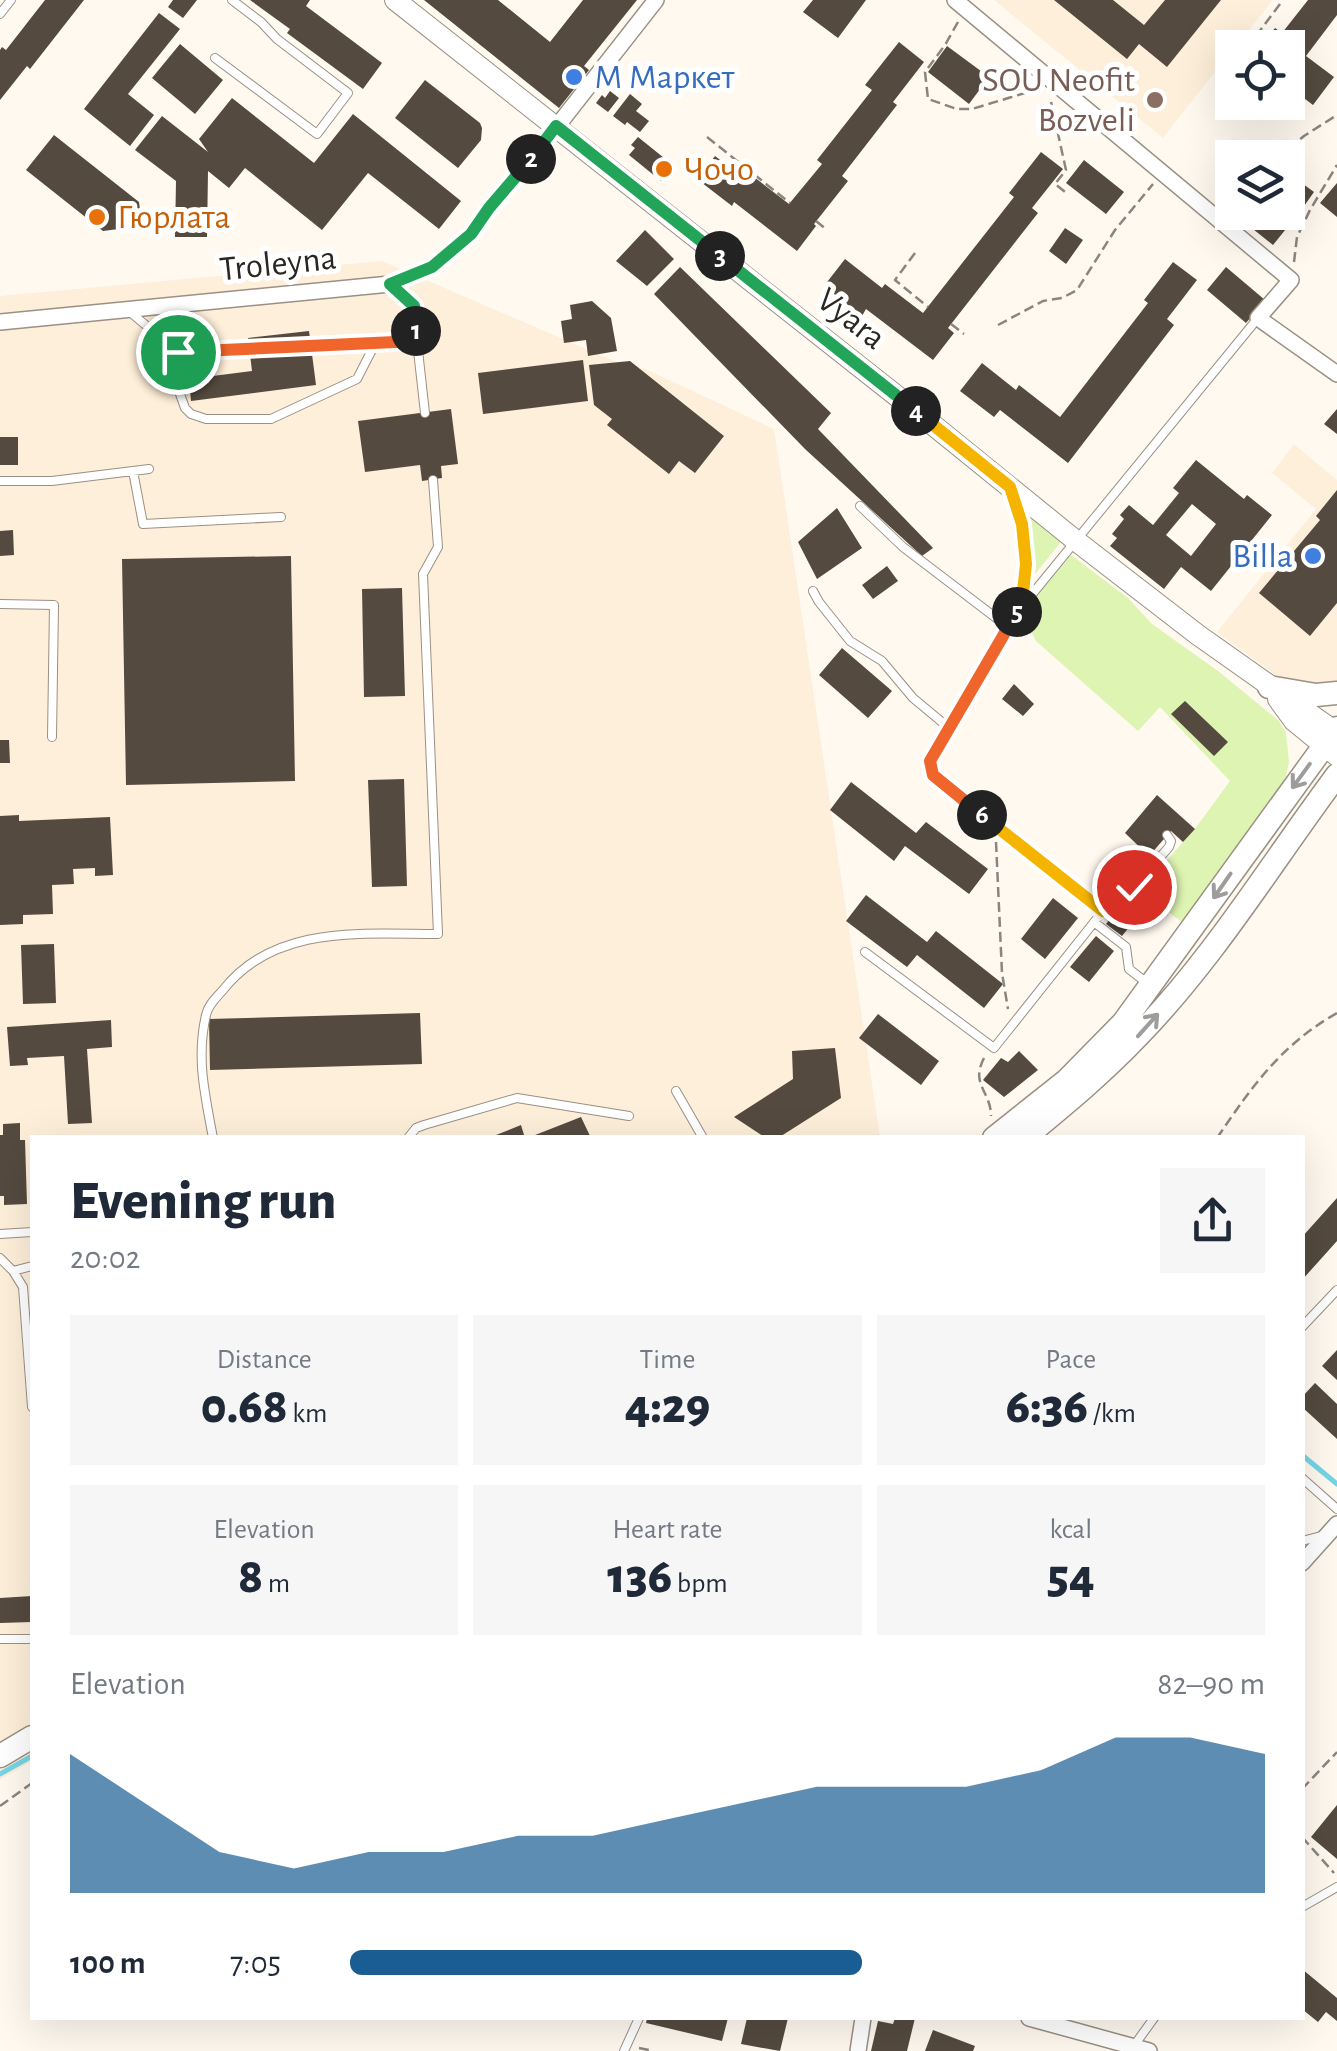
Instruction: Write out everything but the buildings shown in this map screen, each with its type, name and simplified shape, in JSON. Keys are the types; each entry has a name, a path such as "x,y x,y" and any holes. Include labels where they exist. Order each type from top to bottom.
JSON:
{"main road":[{"path":"1269,687 1316,695 1337,693"},
{"path":"992,1130 1056,1089 1123,1023 1334,739"},
{"path":"1028,1135 1139,1035 1207,954 1337,774"},
{"path":"1276,860 1316,817 1337,802"},
{"path":"0,1756 30,1737"}],"street":[{"name":"Vyara","path":"395,0 1075,540 1334,739"},
{"name":"Troleyna","path":"0,322 390,284 432,267 471,234 656,0"},
{"path":"960,4 1050,83 1162,170 1292,280 1258,318 1337,374"},
{"path":"1305,1560 1333,1529"},
{"path":"858,2051 863,2020"},
{"path":"1036,2020 1141,2049"},
{"path":"1079,2051 1086,2032"}],"lane":[{"path":"0,14 11,0"},
{"path":"216,58 318,134 348,93 232,0"},
{"path":"311,257 327,256"},
{"path":"390,284 414,306 425,413"},
{"path":"126,310 178,352 417,341"},
{"path":"1103,911 936,779 930,771 930,761 1016,615 1258,318"},
{"path":"178,352 180,394 191,414 206,419 271,419 357,378 375,344"},
{"path":"0,481 52,481 150,469"},
{"path":"133,471 143,524 281,517"},
{"path":"213,1135 200,1058 206,1010 236,974 281,946 338,934 438,934 423,574 438,548 433,480"},
{"path":"1010,487 1022,524 1026,564 1016,615"},
{"path":"860,506 902,547 1008,627"},
{"path":"813,591 850,641 882,661 913,698 948,728"},
{"path":"0,604 54,605 52,737"},
{"path":"865,952 994,1048 1103,911 1134,887 1169,847 1168,835"},
{"path":"1154,851 1155,863"},
{"path":"1094,922 1126,947 1129,970 1151,986"},
{"path":"676,1091 701,1135"},
{"path":"410,1135 424,1125 518,1098 629,1116"},
{"path":"0,1234 30,1232"},
{"path":"0,1258 28,1287 30,1347"},
{"path":"13,1271 30,1267"},
{"path":"1305,1324 1337,1290"},
{"path":"1305,1481 1337,1509"},
{"path":"1305,1540 1333,1529"},
{"path":"0,1639 30,1639"},
{"path":"1305,1905 1337,1888"},
{"path":"626,2048 638,2020"},
{"path":"1141,2049 1153,2020"}],"path":[{"path":"1260,30 1283,0"},
{"path":"960,4 946,45 925,72 928,99 956,109 972,109 1050,83 1066,170 1055,184 1066,192"},
{"path":"1302,140 1337,114"},
{"path":"706,137 790,203"},
{"path":"1292,280 1296,237 1337,165"},
{"path":"998,325 1043,301 1077,290 1114,230 1162,170"},
{"path":"816,222 827,230"},
{"path":"915,253 895,280 928,306"},
{"path":"951,324 964,334"},
{"path":"996,826 1002,973 1010,1027"},
{"path":"1219,1135 1274,1060 1313,1027 1337,1013"},
{"path":"992,1130 991,1107 979,1083 978,1070 994,1048"},
{"path":"1305,1786 1337,1752"},
{"path":"0,1806 30,1784"},
{"path":"1305,1840 1337,1877"},
{"path":"626,2048 654,2051"}],"shaded area":[{"name":"SOU Neofit Bozveli","path":"994,0 1273,0 1249,30 1215,30 1215,72 1163,138"},
{"path":"382,261 635,370 643,368 774,429 880,1135 30,1135 30,1762 0,1780 0,296"},
{"path":"1294,444 1337,480 1337,681 1327,684 1305,686 1284,681 1217,632 1316,509 1272,473"}],"green space":[{"path":"1018,499 1064,538 1028,583 1027,540"},
{"path":"1071,555 1128,598 1152,624 1279,721 1286,733 1286,776 1182,922 1140,891 1230,781 1160,707 1138,731 1036,641 1028,626 1029,605"}],"waterway":[{"path":"1305,1457 1337,1484"},
{"path":"0,1774 30,1757"}],"place":[{"name":"М Маркет","path":"574,77"},
{"name":"SOU Neofit Bozveli","path":"1155,100"},
{"name":"Чочо","path":"664,169"},
{"name":"Гюрлата","path":"97,217"},
{"name":"Billa","path":"1313,556"}],"route":[{"path":"178,352 417,341 414,306 390,284 432,267 471,234 556,126 1010,487 1022,524 1026,564 1023,592 1016,615 930,761 930,771 1103,911 1134,887"}]}
